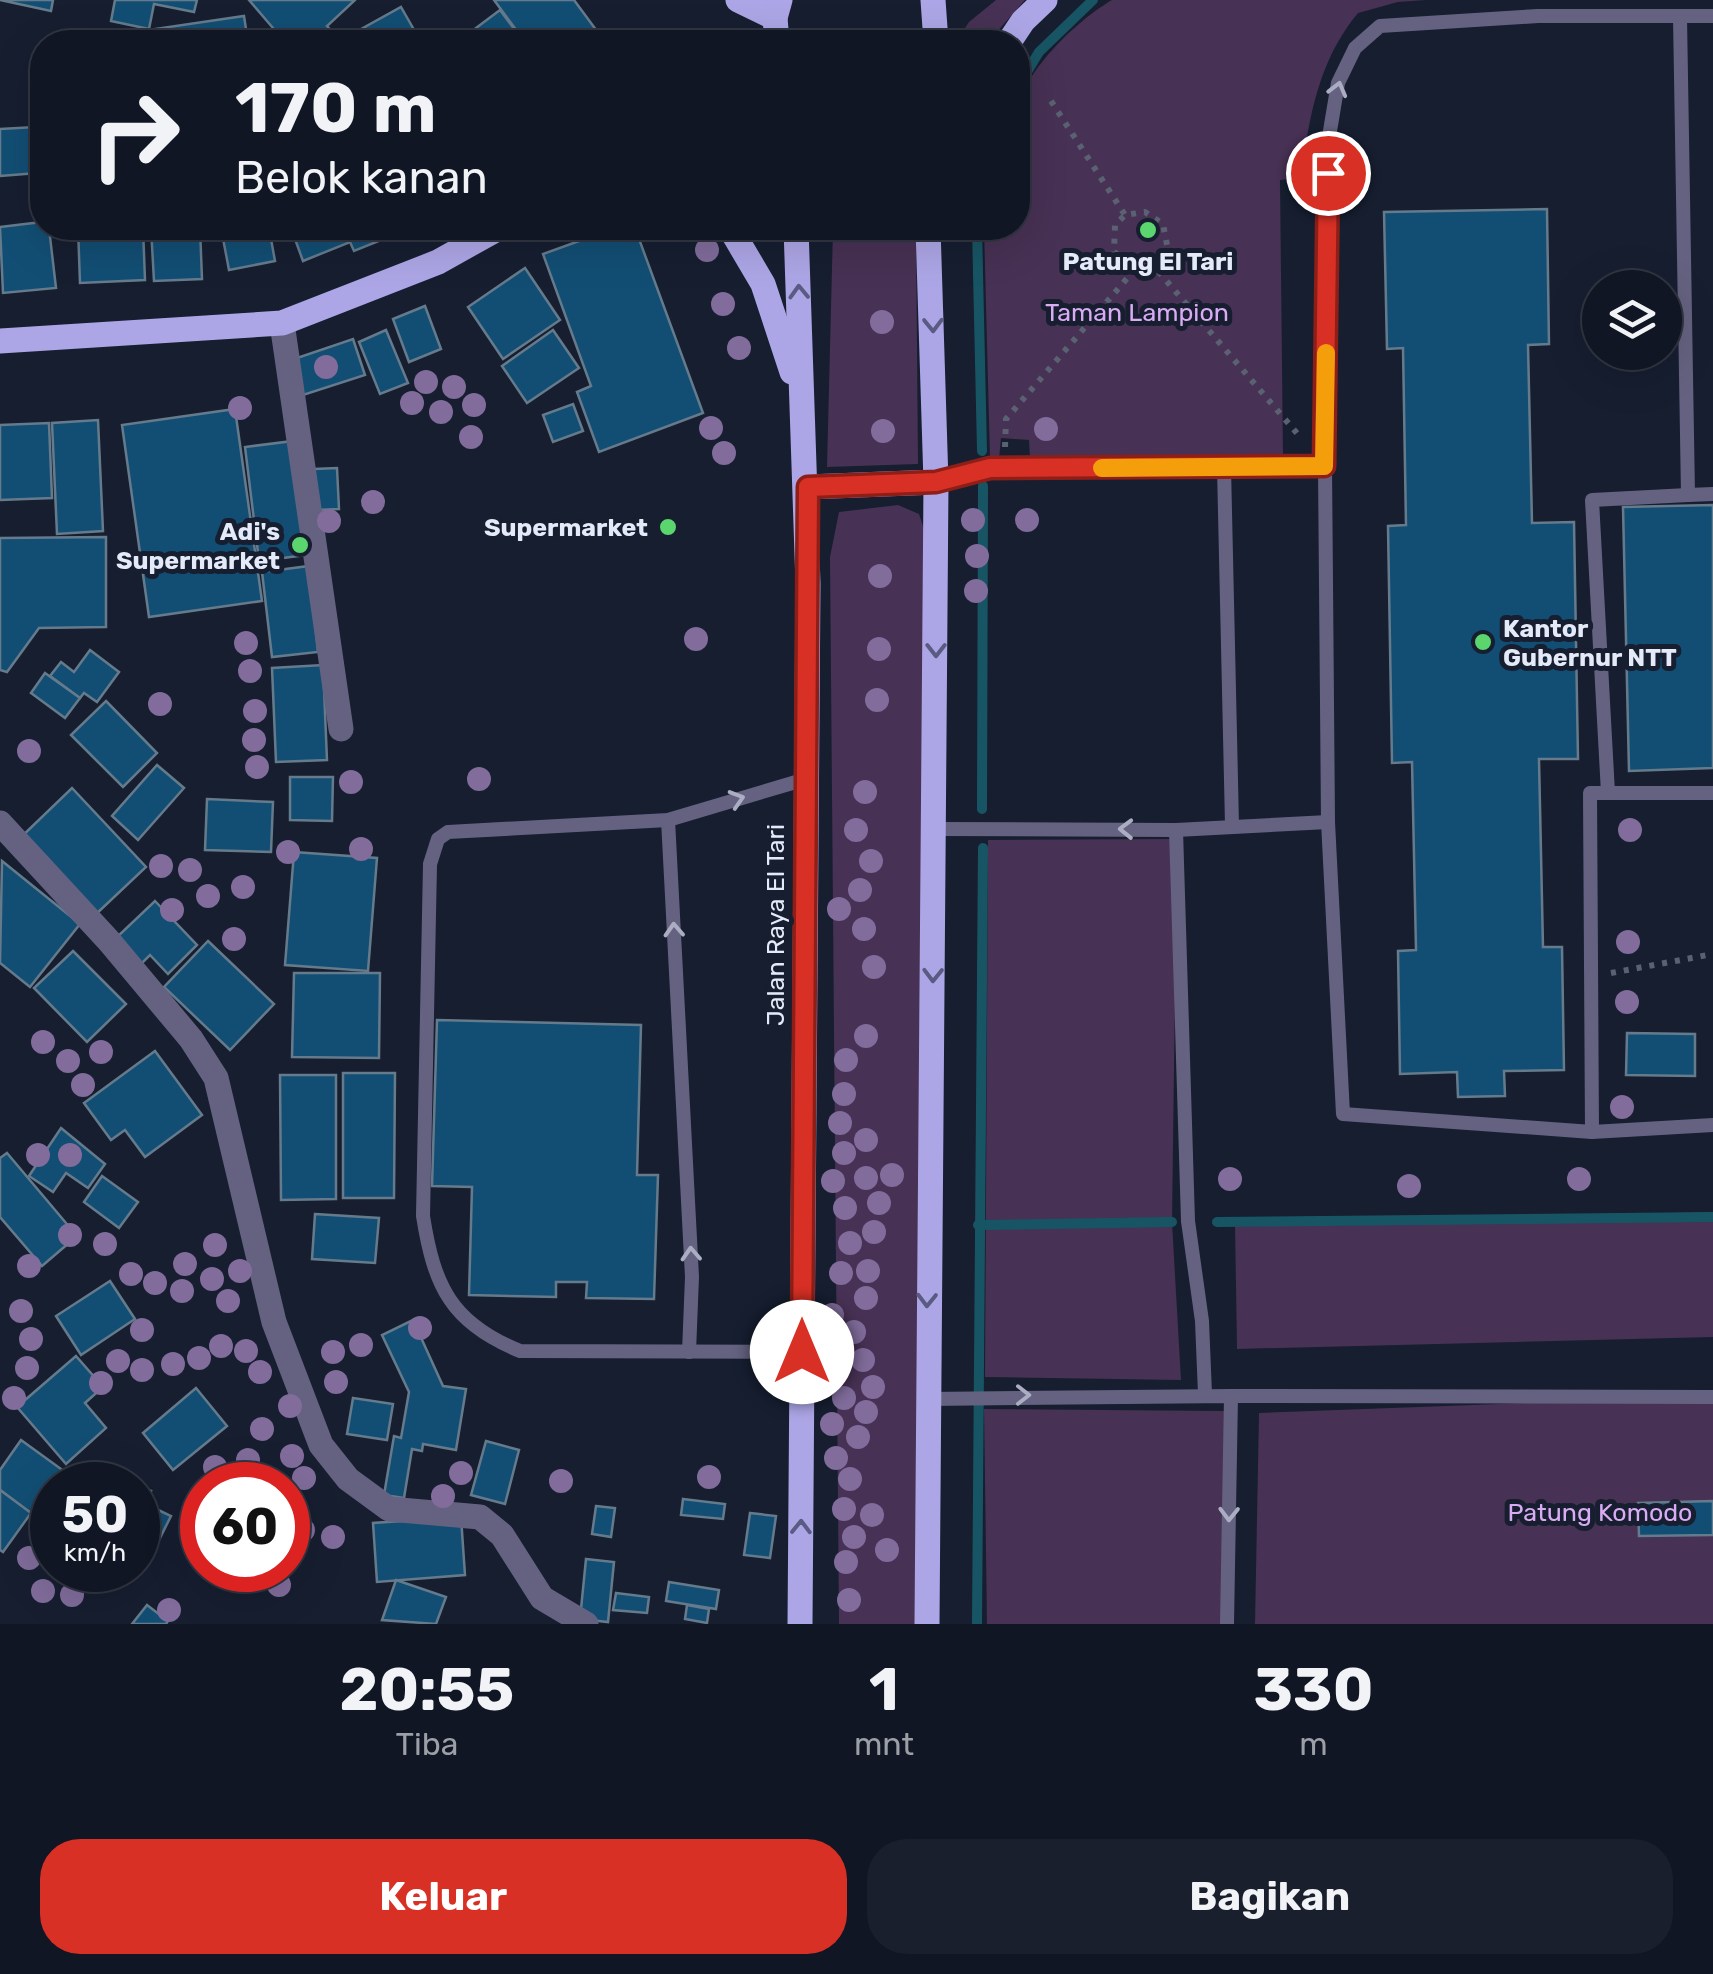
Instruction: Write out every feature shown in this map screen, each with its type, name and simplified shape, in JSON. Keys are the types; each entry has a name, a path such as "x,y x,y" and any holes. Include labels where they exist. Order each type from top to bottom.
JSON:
{"main road":[{"path":"738,0 777,20"},
{"path":"1016,30 1045,0"},
{"path":"936,1 936,30"},
{"path":"0,341 282,323 438,262 477,240"},
{"path":"737,240 762,284 804,410"},
{"name":"Jalan Raya El Tari","path":"797,240 808,487 800,1624"},
{"path":"928,1624 926,1399 936,482 929,240"},
{"path":"932,276 941,240"},
{"path":"808,487 936,482"}],"street":[{"path":"282,323 341,730"},
{"path":"0,824 109,941 204,1057 224,1101 284,1357 321,1445 348,1479 389,1509 480,1517 502,1535 542,1598 586,1624"}],"lane":[{"path":"1713,16 1538,16 1380,26 1355,48 1338,83 1329,137 1324,466 1328,822 1343,1114 1592,1132 1713,1125"},
{"path":"1680,17 1688,495"},
{"path":"936,482 1003,468 1324,466"},
{"path":"1224,467 1232,825"},
{"path":"1608,794 1592,500 1713,494"},
{"path":"802,1352 520,1351 488,1338 458,1314 430,1262 423,1216 430,864 438,839 448,832 478,829 668,820 806,779"},
{"path":"1592,1132 1590,793 1713,794"},
{"path":"668,820 692,1277 689,1352"},
{"path":"935,829 1176,830 1328,822"},
{"path":"1176,830 1188,1221 1202,1328 1205,1394"},
{"path":"926,1399 1205,1394 1713,1398"},
{"path":"1226,1624 1231,1396"}],"path":[{"path":"1051,100 1125,215"},
{"path":"1003,468 1006,419 1136,268 1152,264 1167,244 1162,224 1145,212 1125,215 1115,225 1114,252 1136,268"},
{"path":"1152,264 1324,466"},
{"path":"1591,976 1713,954"}],"green space":[{"path":"996,0 1025,0 999,30 964,30"},
{"name":"Taman Lampion","path":"1112,0 1426,0 1398,2 1358,13 1324,70 1301,178 1280,180 1283,455 1030,459 1029,440 1001,438 999,459 990,459 984,240 1030,240 1030,81 1055,47"},
{"path":"833,240 916,240 918,464 827,467"},
{"path":"898,505 919,514 925,532 917,1624 839,1624 830,557 839,512"},
{"path":"1177,839 1172,1222 1181,1380 985,1377 988,840"},
{"path":"1713,1212 1713,1337 1237,1349 1235,1224"},
{"name":"Patung Komodo","path":"1713,1396 1713,1624 1255,1624 1259,1413"},
{"path":"984,1409 1224,1411 1232,1624 987,1624"}],"building":[{"path":"0,0 53,0 51,11"},
{"path":"115,0 197,0 194,12 154,4 149,29 111,21"},
{"path":"249,0 355,0 327,26 331,30 275,30"},
{"path":"494,0 574,0 596,30 516,30"},
{"path":"401,7 414,30 359,30"},
{"path":"500,10 515,30 477,30"},
{"path":"244,16 246,30 155,30"},
{"path":"30,127 30,174 0,176 0,129"},
{"name":"Kantor Gubernur NTT","path":"1547,209 1549,344 1528,345 1532,523 1574,522 1578,759 1539,759 1543,947 1562,947 1564,1070 1504,1071 1505,1096 1458,1097 1457,1072 1400,1074 1398,951 1416,950 1412,762 1392,763 1388,526 1406,525 1403,348 1387,349 1384,212"},
{"path":"30,223 30,240 50,240 56,288 3,293 0,227"},
{"path":"78,240 143,240 145,280 80,283"},
{"path":"152,240 200,240 202,279 154,281"},
{"path":"223,240 271,240 275,261 229,270"},
{"path":"295,240 381,240 354,251 350,242 303,261"},
{"path":"582,240 639,240 703,413 599,452 577,392 591,386 543,254"},
{"path":"525,268 560,320 503,359 468,307"},
{"path":"425,306 441,349 409,362 393,319"},
{"path":"386,330 408,383 380,394 359,342"},
{"path":"553,330 579,368 527,403 502,366"},
{"path":"353,339 365,375 303,395 291,360"},
{"path":"573,404 583,431 553,442 543,415"},
{"path":"235,409 262,601 149,617 122,425"},
{"path":"98,420 103,531 57,534 52,423"},
{"path":"49,423 52,498 0,500 0,425"},
{"path":"293,441 307,555 259,561 245,447"},
{"path":"337,468 339,509 316,510 314,469"},
{"path":"1713,505 1713,768 1629,771 1623,507"},
{"path":"106,537 106,627 39,628 7,672 0,670 0,538"},
{"path":"309,566 318,652 272,657 262,572"},
{"path":"90,650 119,672 97,702 84,693 80,698 50,676 61,662 74,672"},
{"path":"323,665 327,760 276,762 272,668"},
{"path":"45,673 80,698 65,718 31,693"},
{"path":"106,701 157,753 123,787 71,735"},
{"path":"157,765 184,788 138,840 112,816"},
{"path":"290,777 333,777 332,821 290,820"},
{"path":"72,788 146,867 93,917 19,839"},
{"path":"207,799 273,802 271,852 205,850"},
{"path":"294,852 377,858 368,971 285,965"},
{"path":"2,861 80,924 30,987 0,963"},
{"path":"155,901 197,945 168,974 150,955 141,964 117,937"},
{"path":"208,941 274,1004 230,1050 164,987"},
{"path":"73,951 126,1004 87,1042 34,988"},
{"path":"294,973 380,973 379,1058 292,1057"},
{"path":"437,1020 641,1025 637,1175 658,1175 654,1299 586,1298 587,1282 556,1282 556,1297 469,1295 472,1187 432,1186"},
{"path":"1627,1033 1695,1034 1695,1076 1626,1075"},
{"path":"155,1051 202,1115 145,1157 125,1130 111,1140 84,1103"},
{"path":"343,1073 395,1073 394,1198 343,1198"},
{"path":"280,1075 336,1075 336,1199 281,1200"},
{"path":"61,1128 105,1164 88,1188 66,1173 53,1192 29,1176"},
{"path":"7,1153 77,1236 42,1266 0,1217 0,1158"},
{"path":"102,1176 138,1202 119,1228 84,1202"},
{"path":"315,1214 379,1218 375,1263 312,1259"},
{"path":"110,1281 135,1319 81,1355 56,1316"},
{"path":"413,1320 443,1386 466,1389 456,1450 423,1444 422,1451 412,1449 404,1498 384,1495 394,1436 401,1438 409,1392 382,1335"},
{"path":"76,1356 103,1387 85,1403 106,1428 64,1462 17,1407"},
{"path":"196,1388 227,1426 173,1470 143,1433"},
{"path":"353,1398 393,1404 387,1440 347,1434"},
{"path":"21,1440 51,1462 30,1462 30,1512 0,1490 0,1470"},
{"path":"486,1441 519,1450 505,1504 471,1495"},
{"path":"0,1490 30,1514 3,1552"},
{"path":"683,1499 725,1504 723,1519 681,1515"},
{"path":"1713,1501 1713,1535 1639,1536 1638,1503"},
{"path":"596,1506 615,1508 611,1537 592,1534"},
{"path":"160,1511 171,1516 160,1538"},
{"path":"750,1513 776,1516 770,1558 744,1555"},
{"path":"461,1517 465,1575 377,1582 373,1523"},
{"path":"586,1559 614,1562 608,1622 580,1619"},
{"path":"396,1580 446,1597 436,1624 382,1620"},
{"path":"669,1582 719,1590 716,1609 666,1601"},
{"path":"616,1593 649,1597 647,1613 613,1610"},
{"path":"147,1605 168,1621 166,1624 132,1624"},
{"path":"687,1605 709,1609 707,1623 685,1619"}],"waterway":[{"path":"1030,67 1039,52 1093,0"},
{"path":"977,240 982,451"},
{"path":"982,809 983,486"},
{"path":"977,1624 983,848"},
{"path":"1217,1222 1713,1217"},
{"path":"978,1225 1172,1222"}],"slow traffic":[{"path":"1102,468 1324,466 1326,353"}],"place":[{"name":"Patung El Tari","path":"1148,230"},
{"name":"Supermarket","path":"668,527"},
{"name":"Adi's Supermarket","path":"300,545"},
{"name":"Kantor Gubernur NTT","path":"1483,642"}],"route":[{"path":"802,1352 808,487 936,482 990,468 1324,466 1328,173"}]}
